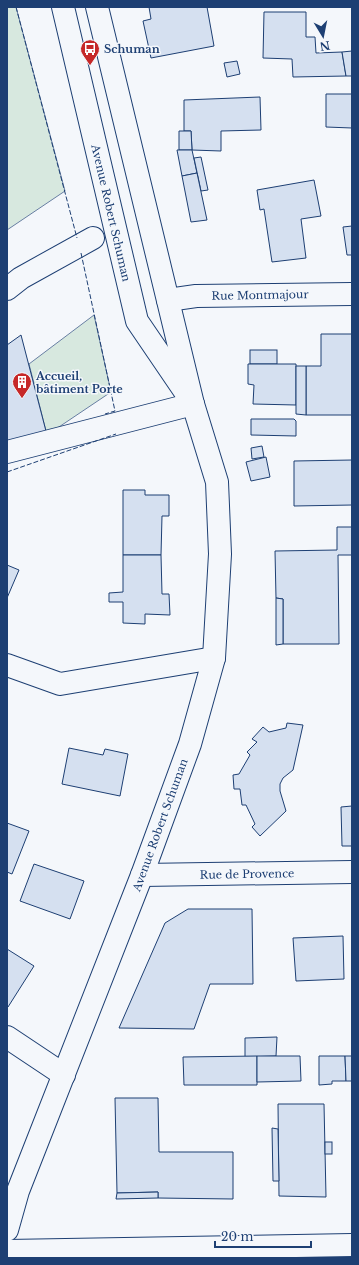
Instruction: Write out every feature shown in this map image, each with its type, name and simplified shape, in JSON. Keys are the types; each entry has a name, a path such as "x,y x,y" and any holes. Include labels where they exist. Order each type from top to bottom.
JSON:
{"street":[{"name":"Avenue Robert Schuman","path":"63,7 137,321 193,404"},
{"name":"Avenue Robert Schuman","path":"7,1230 18,1191 142,875 190,744 214,658 220,554 217,482 193,404 97,7"},
{"path":"7,289 21,278 93,238"},
{"name":"Rue Montmajour","path":"168,300 196,296 352,294"},
{"path":"7,452 118,422 193,404"},
{"path":"7,665 60,684 214,658"},
{"name":"Rue de Provence","path":"142,875 352,872"},
{"path":"7,1037 64,1075"},
{"path":"7,1251 352,1245"}],"shaded area":[{"path":"7,7 16,7 65,191 7,230"},
{"path":"94,315 111,392 47,435 29,364"}],"building":[{"path":"149,7 207,7 214,46 151,58 143,21 151,19"},
{"path":"264,12 306,12 306,37 315,37 316,53 342,52 346,76 293,77 292,59 263,58"},
{"path":"352,51 352,76 346,76 342,52"},
{"path":"237,61 240,74 227,77 224,63"},
{"path":"326,94 352,94 352,128 326,127"},
{"path":"260,97 261,130 221,131 221,151 192,150 191,131 184,131 184,100"},
{"path":"179,131 191,131 192,150 179,150"},
{"path":"177,150 192,150 197,173 182,176"},
{"path":"201,157 208,190 201,191 194,158"},
{"path":"197,173 207,220 191,222 182,176"},
{"path":"314,180 321,216 301,219 306,258 272,262 264,209 260,210 257,190"},
{"path":"352,226 352,255 347,255 343,227"},
{"path":"321,334 352,334 352,415 306,415 306,366 321,366"},
{"name":"Accueil, bâtiment Porte","path":"21,335 47,435 7,446 7,345"},
{"path":"250,350 277,350 277,364 250,364"},
{"path":"248,364 296,364 296,405 253,404 254,385 248,384"},
{"path":"296,366 306,366 306,415 296,414"},
{"path":"251,419 294,419 296,421 296,436 251,435"},
{"path":"262,446 264,457 252,459 251,448"},
{"path":"266,457 270,477 251,481 246,462"},
{"path":"352,460 352,505 294,506 294,461"},
{"path":"123,490 145,490 145,495 169,495 169,516 162,516 161,555 123,555"},
{"path":"337,527 352,527 352,555 338,555 339,644 283,644 283,599 276,598 275,551 337,550"},
{"path":"123,555 161,555 162,594 169,594 170,615 145,614 145,624 123,623 123,602 109,602 109,593 123,592"},
{"path":"7,565 19,570 7,598"},
{"path":"276,598 283,599 283,644 276,645"},
{"path":"287,723 303,725 293,770 283,778 280,784 280,791 286,811 260,836 252,827 255,824 246,805 242,805 240,789 234,789 233,775 239,774 250,755 247,752 257,742 252,739 263,727 269,732 286,728"},
{"path":"69,748 103,755 105,749 128,754 120,796 62,784"},
{"path":"352,806 352,846 342,846 341,807"},
{"path":"7,823 29,831 12,874 7,872"},
{"path":"34,864 84,881 70,919 20,901"},
{"path":"188,909 252,909 253,984 210,984 194,1029 119,1028 165,923"},
{"path":"343,936 344,979 296,981 293,938"},
{"path":"7,949 34,966 8,1007 7,1006"},
{"path":"277,1037 276,1056 245,1057 245,1038"},
{"path":"257,1056 257,1085 184,1085 183,1057"},
{"path":"257,1056 300,1056 301,1081 257,1082"},
{"path":"319,1056 345,1056 346,1081 332,1081 332,1084 319,1085"},
{"path":"345,1056 352,1056 352,1081 346,1081"},
{"path":"115,1098 158,1098 159,1152 233,1152 233,1199 158,1198 158,1192 117,1193"},
{"path":"278,1104 324,1104 326,1197 279,1196"},
{"path":"272,1128 278,1129 279,1181 273,1181"},
{"path":"325,1142 332,1142 332,1154 325,1154"},
{"path":"158,1192 158,1198 116,1199 117,1193"}],"fence":[{"path":"16,7 77,238"},
{"path":"81,253 115,411 105,414"},
{"path":"7,472 116,434"}],"place":[{"name":"Schuman","path":"90,66"},
{"name":"Accueil, bâtiment Porte","path":"22,399"}]}
